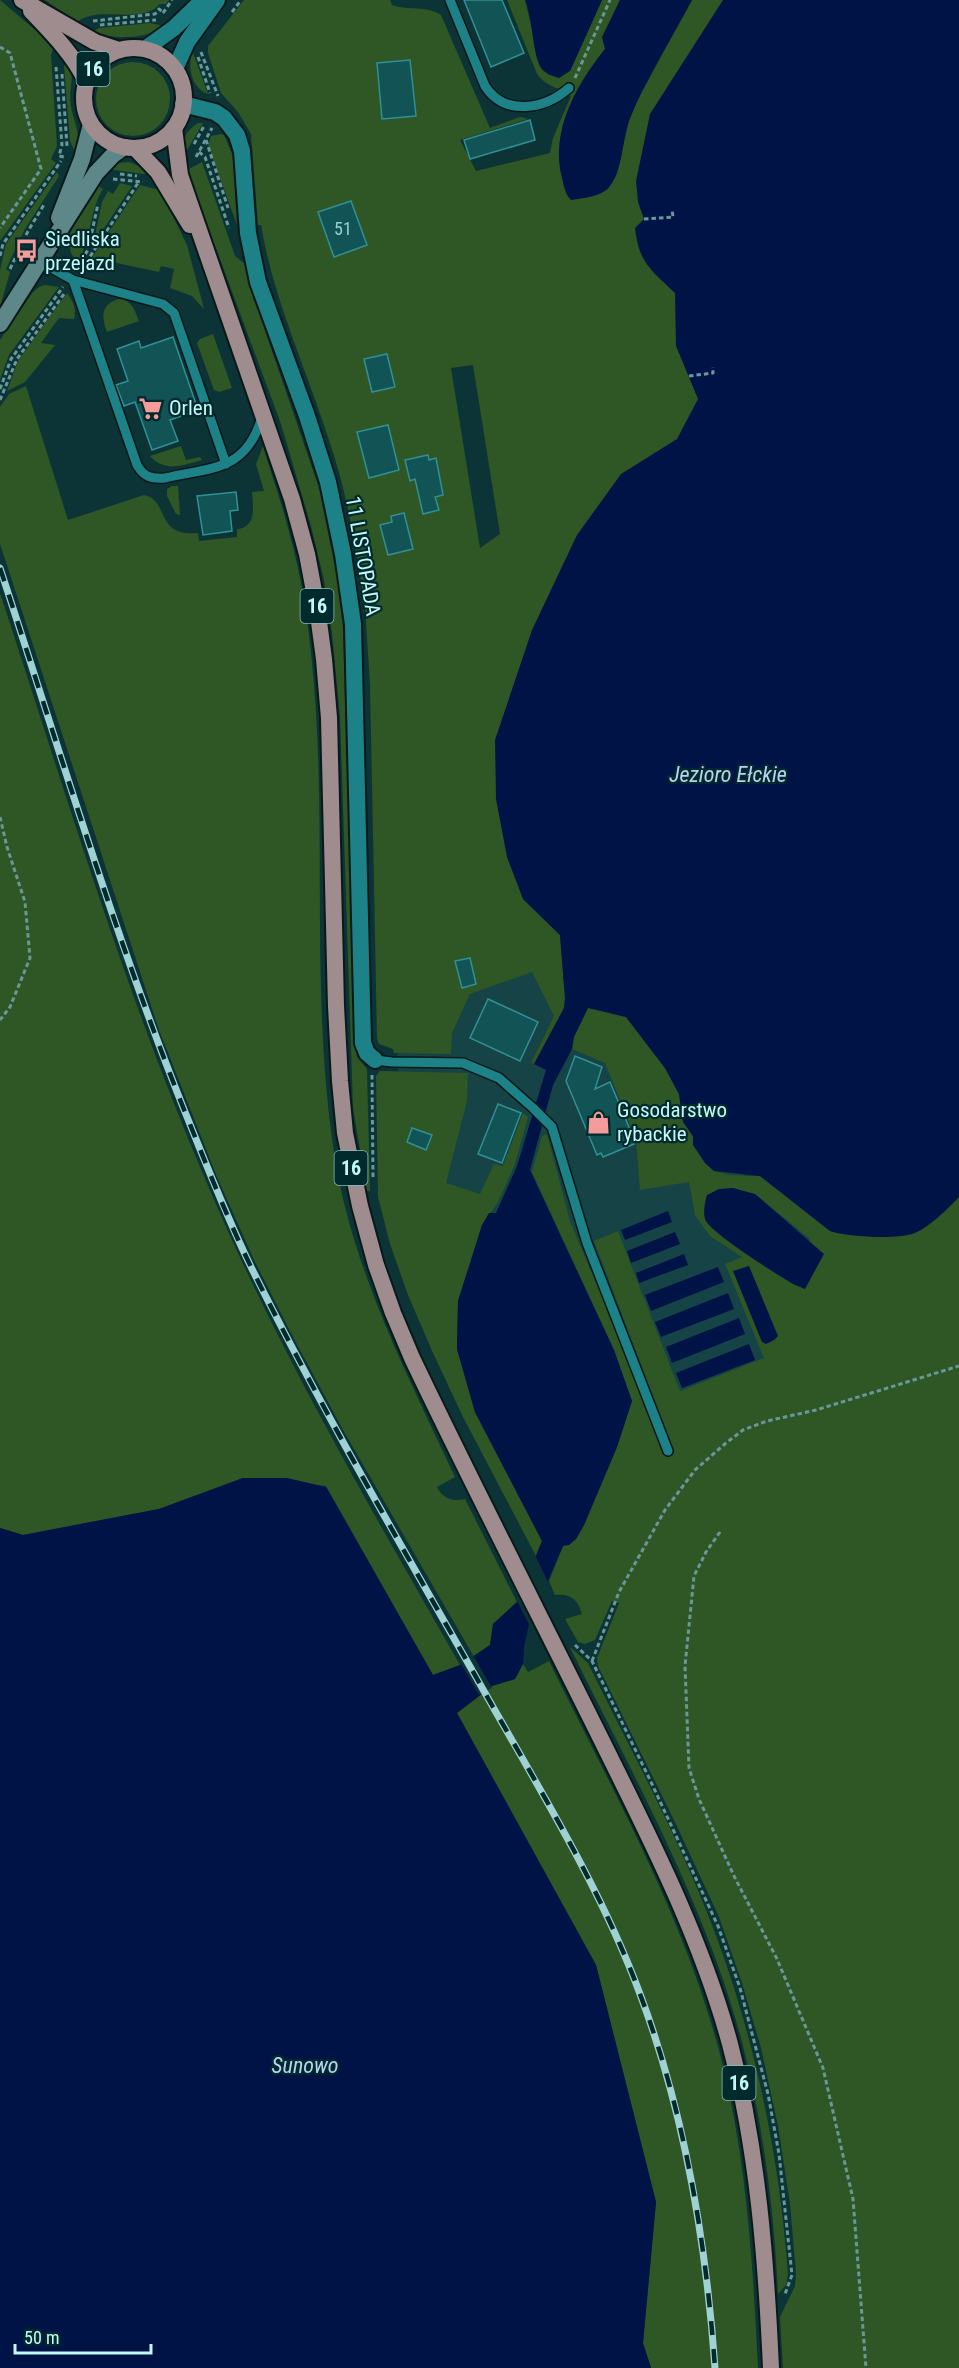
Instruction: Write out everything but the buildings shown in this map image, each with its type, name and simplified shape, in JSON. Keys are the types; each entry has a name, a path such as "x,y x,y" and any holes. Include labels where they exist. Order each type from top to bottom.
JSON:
{"main road":[{"name":"16","path":"21,0 95,42 119,50 145,49"},
{"name":"16","path":"21,0 64,47 86,81"},
{"path":"145,49 156,53 175,69"},
{"name":"16","path":"119,50 99,61 86,81 84,103 91,124 105,139 130,148 154,167 167,185 208,257"},
{"name":"16","path":"175,69 181,80 183,104 174,128 180,175 289,489 305,546 324,659 331,754 339,1063 345,1133 354,1182 370,1245 393,1313 421,1375 659,1856 682,1907 717,2002 741,2093 754,2164 764,2248 771,2368"},
{"path":"42,259 80,164 91,124"},
{"path":"0,324 96,173 130,148 157,142 174,128"}],"street":[{"path":"145,49 174,28 203,0"},
{"path":"175,69 187,42 217,0"},
{"name":"11 LISTOPADA","path":"183,104 215,112 224,118 237,135 242,151 245,215 258,282 310,427 327,482 343,554 353,634 363,1043 375,1060"}],"lane":[{"path":"450,0 491,96 512,107 525,107 559,96 569,88"},
{"path":"42,259 71,279 163,304 174,313 226,465"},
{"path":"71,279 137,465 142,473 155,479 226,465 250,446 263,412"},
{"path":"375,1060 463,1064 499,1077 552,1127 587,1243 668,1451"}],"path":[{"path":"163,13 172,0"},
{"path":"569,88 610,0"},
{"path":"0,47 10,53 41,169 0,228"},
{"path":"201,51 218,94 217,100"},
{"path":"206,138 206,146 233,224"},
{"path":"192,148 205,157 230,230"},
{"path":"0,256 3,244 68,153"},
{"path":"10,269 28,231 50,195"},
{"path":"0,390 11,359 71,279 88,250 99,200"},
{"path":"644,219 673,217 672,208"},
{"path":"689,376 714,373 713,367"},
{"path":"0,818 25,902 30,958 10,1008 0,1020"},
{"path":"373,1182 372,1070 375,1060"},
{"path":"592,1661 619,1592 665,1510 695,1470 726,1443 743,1430 767,1421 816,1410 959,1366"},
{"path":"720,1532 706,1552 694,1576 685,1666 689,1768 699,1799 734,1875 777,1959 823,2068 853,2199 866,2368"}],"shaded area":[{"path":"394,814 757,1188 832,1253 813,1364 688,1417 656,1453 400,1204"}],"green space":[{"path":"0,0 54,46 51,55 57,146 51,159 56,163 0,241"},
{"path":"45,0 169,0 166,4 160,4 142,14 97,15 77,22"},
{"path":"244,0 390,0 392,5 398,7 435,12 441,15 490,128 520,117 528,119 460,140 476,171 550,153 553,138 571,96 544,82 537,74 507,0 525,0 535,42 570,71 602,0 620,0 603,37 605,49 573,99 590,197 608,189 616,175 629,121 637,101 692,0 744,0 718,383 523,899 560,935 565,998 564,1008 534,1064 531,1063 554,1016 532,972 470,994 452,1033 451,1054 394,1053 393,1049 379,1044 377,1038 370,684 365,607 372,606 368,592 363,593 357,554 335,459 282,307 261,225 258,225 251,134 238,112 221,93 208,53 208,46","holes":["473,365 500,534 480,548 451,368"]},
{"path":"150,23 164,26 149,34 129,37 92,32 99,28"},
{"path":"192,50 208,94 197,87 194,82 190,63"},
{"path":"68,59 72,78 71,106 78,134 75,152 70,141 64,66"},
{"path":"126,62 140,62 154,68 164,78 170,92 168,113 154,130 140,136 126,136 112,130 102,120 96,106 96,92 102,78 112,68"},
{"path":"198,123 203,123 182,155 185,136"},
{"path":"224,135 233,156 237,225 208,145 211,136"},
{"path":"129,162 148,173 107,169 118,163"},
{"path":"202,162 235,256 245,264 258,310 319,488 337,577 343,629 355,1046 357,1057 367,1069 370,1191 367,1191 353,1108 340,717 324,580 311,526 281,424 187,170"},
{"path":"57,172 59,176 25,229 6,269 10,272 0,307 0,270 6,244"},
{"path":"120,183 132,186 93,245 102,202 108,191 113,194"},
{"path":"96,184 103,189 77,262 71,253 68,237"},
{"path":"140,185 159,188 187,245 204,309 192,296 170,288 174,269 161,266 159,272 98,259 103,272 86,267"},
{"path":"45,285 59,287 9,355 0,380 0,340 32,293"},
{"path":"67,293 74,305 74,319 59,318 41,343 55,345 25,382 7,391 18,361"},
{"path":"119,299 130,304 139,321 107,332 104,311 109,304"},
{"path":"213,334 232,388 219,392 214,390 197,343 200,339"},
{"path":"26,386 68,520 144,495 152,498 157,504 168,524 184,533 198,533 199,541 237,537 237,529 251,520 252,492 264,491 256,464 263,446 294,551 310,646 318,744 323,1040 327,1099 343,1200 368,1281 384,1321 455,1477 437,1487 449,1499 465,1499 517,1602 493,1624 490,1645 474,1657 343,1430 255,1262 217,1177 159,1030 0,544 0,407 9,394"},
{"path":"181,446 186,460 200,457 202,460 168,466 150,456"},
{"path":"178,486 180,515 176,514 167,496 167,489"},
{"path":"0,593 122,963 148,1037 206,1181 263,1305 326,1427 460,1665 433,1675 326,1486 243,1478 159,1509 23,1535 0,1528"},
{"path":"588,1007 626,1017 665,1068 679,1094 683,1122 693,1136 705,1163 714,1171 729,1175 760,1176 830,1231 914,1233 943,1213 959,1197 959,2368 783,2368 780,2317 795,2286 796,2273 790,2204 778,2126 761,2048 742,1983 719,1917 598,1666 597,1658 619,1603 612,1601 595,1640 585,1644 578,1642 565,1619 582,1614 578,1605 570,1596 555,1595 549,1581 563,1546 576,1539 584,1525 617,1447 632,1401 614,1350 532,1172 542,1136 547,1134 570,1221 623,1347 663,1454 672,1446 594,1241 618,1231 680,1391 764,1358 725,1264 742,1257 710,1236 695,1215 689,1182 640,1190 636,1140 605,1063 572,1049 574,1037","holes":["755,1194 810,1239 798,1286 779,1276 711,1227 705,1219 705,1203"]},
{"path":"380,1071 468,1073 467,1101 446,1183 480,1194 494,1164 503,1166 523,1113 528,1117 515,1164 498,1202 482,1225 458,1301 457,1349 475,1412 542,1541 536,1556 463,1417 433,1353 408,1295 390,1244 378,1197 376,1076"},
{"path":"570,1647 588,1663 660,1807 694,1880 736,1994 766,2112 780,2193 788,2274 786,2285 778,2294 774,2230 756,2101 726,1987 665,1839"},
{"path":"549,1661 647,1859 690,1961 708,2013 723,2066 738,2141 748,2216 758,2368 651,2368 643,2343 656,2202 596,1965 457,1713 492,1686 515,1679 523,1664 528,1672"}],"water":[{"path":"525,0 602,0 570,71 559,78 545,72 540,66"},
{"path":"620,0 692,0 630,118 614,181 601,193 571,200 564,187 559,160 563,126 575,93 605,49 602,37"},
{"path":"723,0 959,0 959,1197 939,1217 915,1233 873,1237 830,1231 760,1176 714,1171 705,1163 693,1145 693,1136 683,1122 679,1094 665,1068 626,1017 588,1008 574,1037 572,1049 553,1085 530,1170 614,1350 632,1401 617,1447 584,1525 576,1539 569,1545 563,1546 529,1624 523,1664 515,1679 492,1686 457,1713 596,1965 656,2202 643,2343 651,2368 0,2368 0,1528 23,1535 159,1509 243,1478 287,1478 326,1487 433,1675 460,1665 490,1645 493,1624 517,1602 542,1541 475,1412 457,1349 458,1301 482,1225 489,1213 496,1213 517,1166 546,1070 534,1064 564,1008 565,998 560,935 523,899 507,857 496,799 495,740 532,630 577,535 621,474 677,439 698,399 676,346 675,293 653,272 643,258 637,240 635,228 644,219 638,202 636,181 650,114"},
{"path":"733,1188 755,1194 824,1254 805,1289 759,1263 719,1234 705,1219 704,1207 707,1195 719,1189"},
{"path":"668,1211 672,1222 625,1240 621,1230"},
{"path":"675,1232 680,1244 631,1263 627,1251"},
{"path":"684,1254 688,1265 639,1283 636,1273"},
{"path":"749,1266 778,1336 766,1344 762,1342 733,1271"},
{"path":"718,1267 724,1282 651,1311 645,1295"},
{"path":"728,1293 734,1309 661,1337 655,1322"},
{"path":"739,1318 745,1334 672,1363 666,1347"},
{"path":"749,1344 755,1360 682,1388 676,1373"}],"pier":[{"path":"534,1553 550,1586 531,1628 515,1597"},
{"path":"473,1655 492,1688 479,1695 460,1662"}],"railway":[{"path":"0,568 133,974 157,1041 233,1229 280,1325 339,1435 572,1848 609,1920 640,1994 669,2085 691,2178 706,2273 715,2368"}],"place":[{"name":"Siedliska przejazd","path":"27,251"},
{"name":"Orlen","path":"151,408"},
{"name":"Gosodarstwo rybackie","path":"599,1122"}],"water label":[{"name":"Jezioro Ełckie","path":"728,774"},
{"name":"Sunowo","path":"305,2065"}]}
